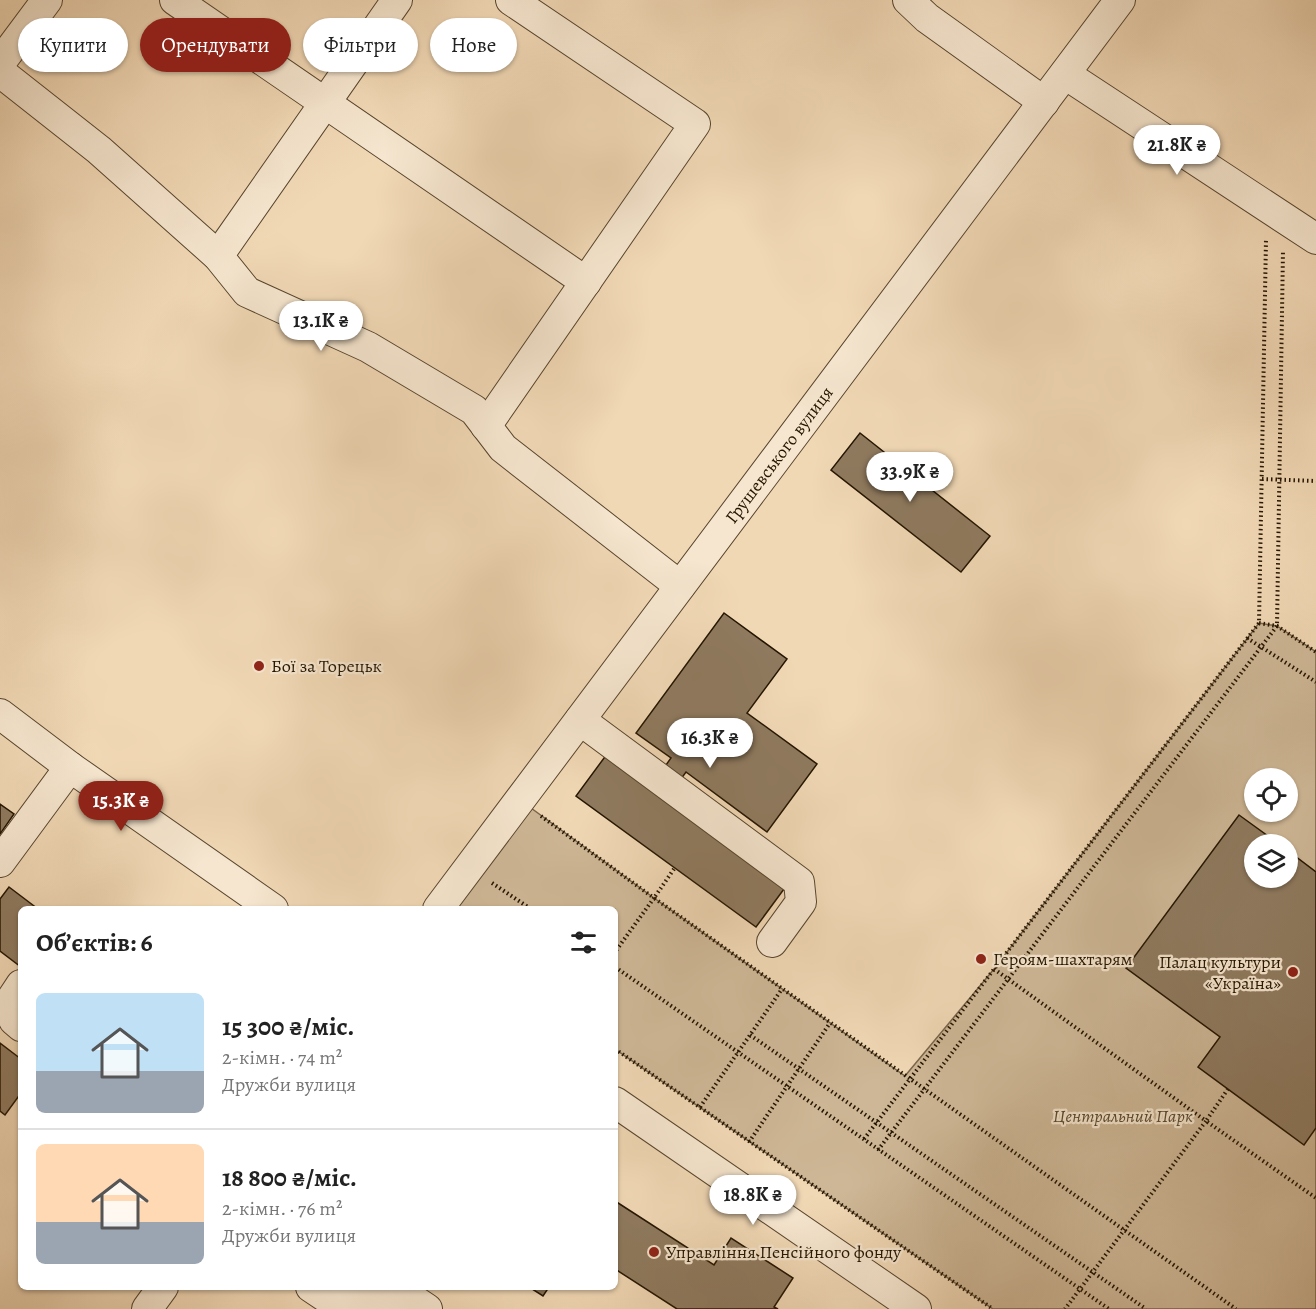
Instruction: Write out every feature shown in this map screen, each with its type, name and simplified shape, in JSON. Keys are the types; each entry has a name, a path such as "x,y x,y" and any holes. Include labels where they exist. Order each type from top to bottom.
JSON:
{"street":[{"path":"0,63 47,0"},
{"path":"175,0 586,282"},
{"path":"218,256 397,0"},
{"path":"486,426 695,124 511,0"},
{"path":"908,0 927,18 1044,102"},
{"name":"Грушевського вулиця","path":"440,906 1120,0"},
{"path":"0,72 99,150 218,256 247,292 368,347 474,410 503,448 680,586"},
{"path":"1065,74 1316,239"},
{"path":"0,714 70,767 269,906"},
{"path":"580,720 799,882 801,902 772,942"},
{"path":"0,862 70,767"},
{"path":"18,990 9,1003 14,1020 18,1023"},
{"path":"618,1104 916,1309"},
{"path":"147,1309 161,1290"},
{"path":"316,1290 332,1301 350,1304 398,1298 415,1301 427,1309"}],"path":[{"path":"864,1139 1259,623 1262,479 1275,212"},
{"path":"879,1150 1276,626 1279,480 1275,212"},
{"path":"1262,479 1316,481"},
{"path":"1259,623 1276,626 1316,651"},
{"path":"1247,638 1316,682"},
{"path":"520,800 782,989 1236,1309"},
{"path":"470,867 527,906"},
{"path":"618,948 674,869"},
{"path":"618,969 1109,1309"},
{"path":"994,969 1316,1198"},
{"path":"700,1107 782,989"},
{"path":"749,1142 830,1023"},
{"path":"750,1035 1146,1309"},
{"path":"618,1051 993,1309"},
{"path":"1065,1309 1228,1089"}],"green space":[{"name":"Центральний Парк","path":"1259,623 1277,626 1316,652 1316,1309 993,1309 618,1051 618,906 440,906 520,800 905,1076 994,969"}],"building":[{"path":"860,433 990,536 961,572 831,470"},
{"path":"724,613 787,659 747,713 817,764 767,832 686,772 667,798 787,885 756,927 576,796 607,754 651,786 671,758 636,733"},
{"path":"0,804 14,814 0,834"},
{"path":"1239,815 1244,819 1244,822 1249,822 1265,834 1244,834 1244,888 1298,888 1298,858 1316,872 1316,1128 1304,1145 1198,1067 1220,1037 1126,968"},
{"path":"9,887 34,906 18,906 18,965 0,951 0,899"},
{"path":"0,1043 18,1057 18,1097 5,1115 0,1111"},
{"name":"Управління Пенсійного фонду","path":"618,1203 714,1265 731,1238 793,1278 774,1307 778,1309 677,1309 618,1271"},
{"path":"534,1290 547,1290 543,1296"}],"place":[{"name":"Бої за Торецьк","path":"259,666"},
{"name":"Героям-шахтарям","path":"981,959"},
{"name":"Палац культури «Україна»","path":"1293,972"},
{"name":"Управління Пенсійного фонду","path":"654,1252"}]}
